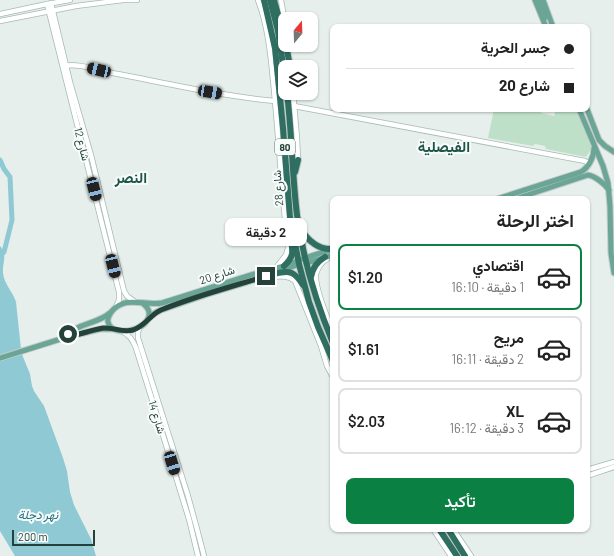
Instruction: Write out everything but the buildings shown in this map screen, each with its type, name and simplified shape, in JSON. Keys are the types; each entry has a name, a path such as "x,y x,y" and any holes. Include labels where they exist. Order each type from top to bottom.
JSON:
{"highway":[{"name":"80","path":"264,0 275,31"},
{"name":"80","path":"270,0 281,60"},
{"path":"274,0 278,15"},
{"name":"شارع 28","path":"275,31 289,229 311,280 330,335"},
{"name":"شارع 28","path":"288,100 296,203 307,292 316,322 330,354"},
{"path":"277,115 283,128"},
{"path":"294,176 298,160"},
{"path":"299,223 303,233 310,241 330,250"},
{"path":"284,266 292,254 289,229"},
{"path":"311,280 311,275 315,265 325,257"},
{"path":"275,271 294,274 307,292"},
{"path":"442,532 461,554"},
{"path":"450,532 461,554"}],"main road":[{"path":"534,0 548,24"},
{"path":"539,0 548,24"},
{"path":"543,0 548,24"},
{"path":"546,0 556,24"},
{"path":"581,112 602,163 608,183 610,193 614,273"},
{"path":"587,112 596,134 602,143 614,152"},
{"path":"505,196 585,170 594,152 594,145"},
{"path":"525,196 588,175 604,185 610,193"},
{"path":"302,261 330,253"},
{"path":"302,261 325,257 330,254"},
{"name":"شارع 20","path":"142,303 162,303 251,275 275,271 284,266 302,261"},
{"name":"شارع 20","path":"148,320 161,310 258,278 302,261"},
{"path":"0,358 67,337 103,328 121,331 133,330 148,320 149,311 142,303 134,301 123,303 101,319 74,329 68,334 67,337"},
{"path":"110,313 108,322 114,329"}],"street":[{"path":"0,14 70,0"},
{"path":"0,21 76,6 123,0 138,0"},
{"path":"258,0 270,52 277,115 283,200 289,229 288,250 275,271"},
{"path":"281,0 283,12"},
{"name":"شارع 12","path":"49,3 64,66 124,291 127,296 134,301"},
{"path":"64,66 71,65 90,68 248,99 275,101"},
{"path":"294,100 298,160"},
{"path":"294,106 587,162 588,166"},
{"name":"شارع 12","path":"100,203 119,292 119,300 116,307"},
{"path":"330,255 322,263 317,271 316,277 319,292 330,324"},
{"path":"258,278 288,277 295,281 330,365"},
{"name":"شارع 14","path":"140,326 138,338 188,496 204,556"},
{"name":"شارع 14","path":"121,331 131,337 136,348 189,520 198,556"},
{"path":"590,469 614,462"},
{"path":"590,475 614,467"},
{"path":"435,532 451,556"},
{"path":"454,532 461,554 471,556"}],"green space":[{"path":"493,112 541,112 554,116 555,112 577,112 592,148 586,157 546,149 545,146 535,144 533,146 488,138"}],"water":[{"name":"نهر دجلة","path":"0,246 4,253 4,277 16,302 23,357 30,374 32,386 44,406 63,458 74,505 91,539 96,556 15,556 0,531"}],"waterway":[{"path":"0,160 10,177 12,220 4,252 0,256"}],"district":[{"name":"الفيصلية","path":"444,147"},
{"name":"النصر","path":"131,178"}],"route":[{"path":"68,334 67,337 106,328 121,331 133,330 161,310 266,276"}]}
